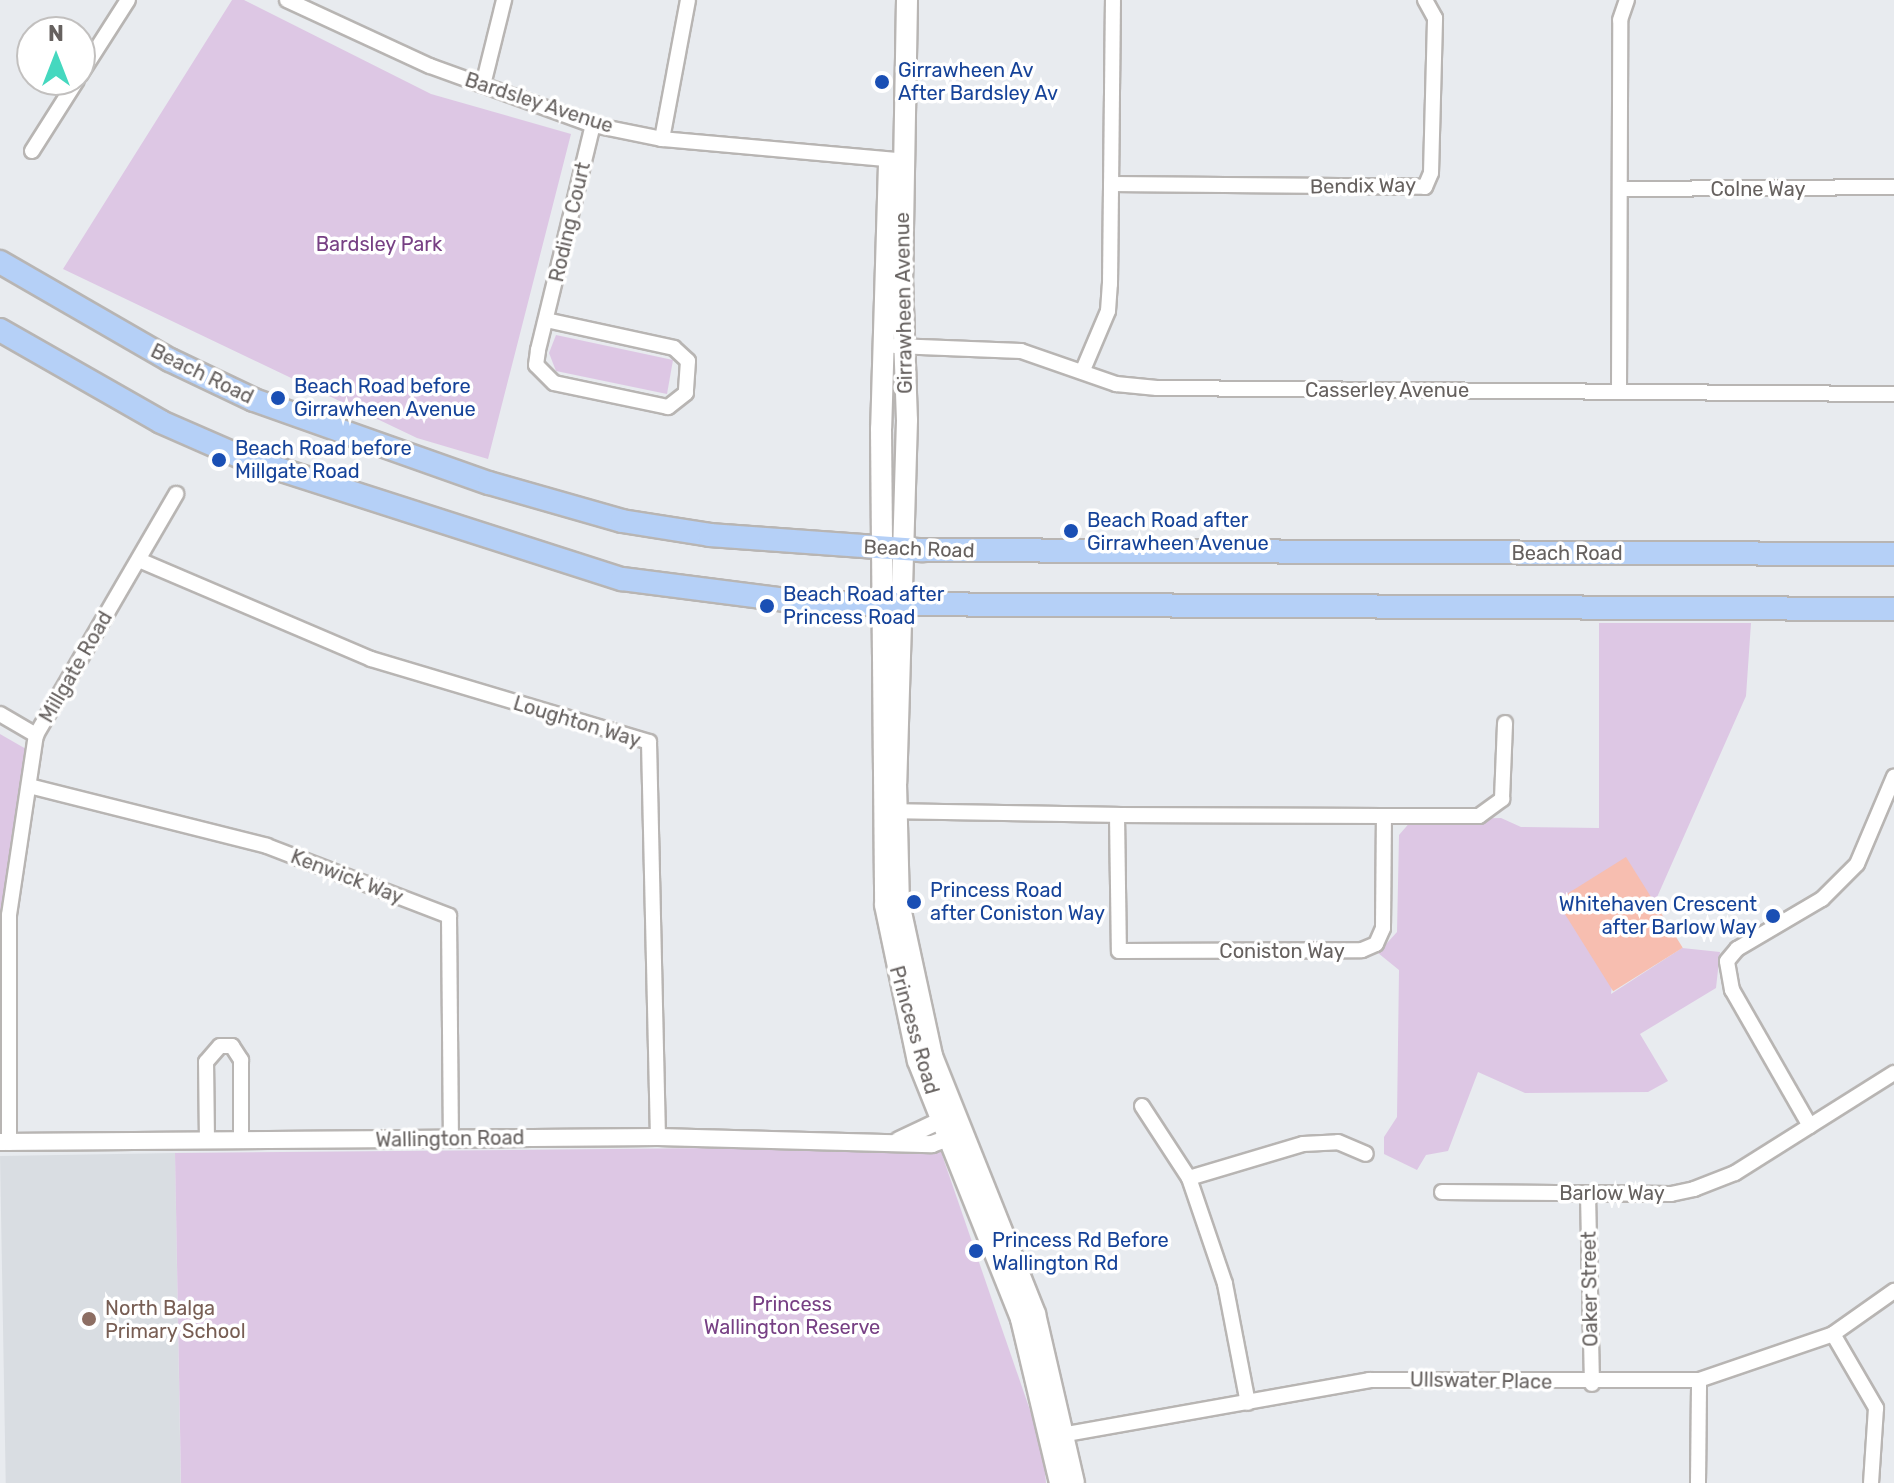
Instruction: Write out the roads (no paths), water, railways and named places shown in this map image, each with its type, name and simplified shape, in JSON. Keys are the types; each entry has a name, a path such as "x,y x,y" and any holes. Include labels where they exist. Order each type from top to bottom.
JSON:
{"main road":[{"name":"Girrawheen Avenue","path":"893,0 895,346 907,420 893,549 893,605"},
{"name":"Girrawheen Avenue","path":"896,160 907,0"},
{"name":"Beach Road","path":"0,262 170,360 254,400 489,483 622,521 787,543 893,549 1894,554"},
{"path":"0,330 161,422 241,457 561,563 692,589 794,601 893,605 1894,609"},
{"name":"Princess Road","path":"893,605 885,905 902,1004 951,1126 1021,1319 1074,1483"},
{"name":"Princess Road","path":"1059,1436 1060,1483"}],"street":[{"path":"96,50 128,0"},
{"name":"Bardsley Avenue","path":"287,0 430,66 593,125 662,139 896,160"},
{"path":"483,85 504,0"},
{"path":"662,139 688,0"},
{"path":"1083,370 1108,311 1113,0"},
{"name":"Bendix Way","path":"1111,184 1425,187 1431,173 1435,18 1425,0"},
{"path":"1619,391 1620,20 1627,0"},
{"path":"32,151 67,96"},
{"name":"Roding Court","path":"546,320 674,348 688,361 686,393 668,407 554,383 536,365 546,320 593,125"},
{"name":"Colne Way","path":"1621,189 1894,187"},
{"name":"Casserley Avenue","path":"895,346 1021,351 1116,384 1157,388 1894,394"},
{"name":"Millgate Road","path":"4,1142 9,915 36,735 176,494"},
{"name":"Loughton Way","path":"139,560 371,659 649,742 658,1137"},
{"path":"0,714 36,735"},
{"path":"889,811 1479,816 1502,799 1505,723"},
{"path":"1810,1126 1732,990 1727,961 1737,949 1822,899 1857,864 1894,777"},
{"name":"Kenwick Way","path":"29,786 267,846 449,916 451,1139"},
{"name":"Coniston Way","path":"1117,815 1119,951 1140,952 1362,950 1376,944 1383,928 1384,816"},
{"path":"207,1141 206,1062 220,1046 232,1046 241,1060 241,1140"},
{"name":"Barlow Way","path":"1442,1192 1671,1194 1694,1189 1735,1173 1894,1073"},
{"path":"1142,1106 1189,1178 1225,1284 1248,1403"},
{"name":"Wallington Road","path":"4,1142 658,1137 899,1140 932,1144 951,1126"},
{"path":"1189,1178 1303,1144 1338,1142 1366,1154"},
{"name":"Oaker Street","path":"1588,1194 1592,1384"},
{"name":"Ullswater Place","path":"1059,1436 1369,1380 1592,1384 1699,1380 1833,1334 1894,1291"},
{"path":"1833,1334 1876,1408 1871,1483"},
{"path":"1698,1483 1699,1380"}],"place":[{"name":"Girrawheen Av After Bardsley Av","path":"882,82"},
{"name":"Beach Road before Girrawheen Avenue","path":"278,398"},
{"name":"Beach Road before Millgate Road","path":"219,460"},
{"name":"Beach Road after Girrawheen Avenue","path":"1071,531"},
{"name":"Beach Road after Princess Road","path":"767,606"},
{"name":"Princess Road after Coniston Way","path":"914,902"},
{"name":"Whitehaven Crescent after Barlow Way","path":"1773,916"},
{"name":"Princess Rd Before Wallington Rd","path":"976,1251"},
{"name":"North Balga Primary School","path":"89,1319"}],"park label":[{"name":"Bardsley Park","path":"379,244"},
{"name":"Princess Wallington Reserve","path":"792,1316"}]}
